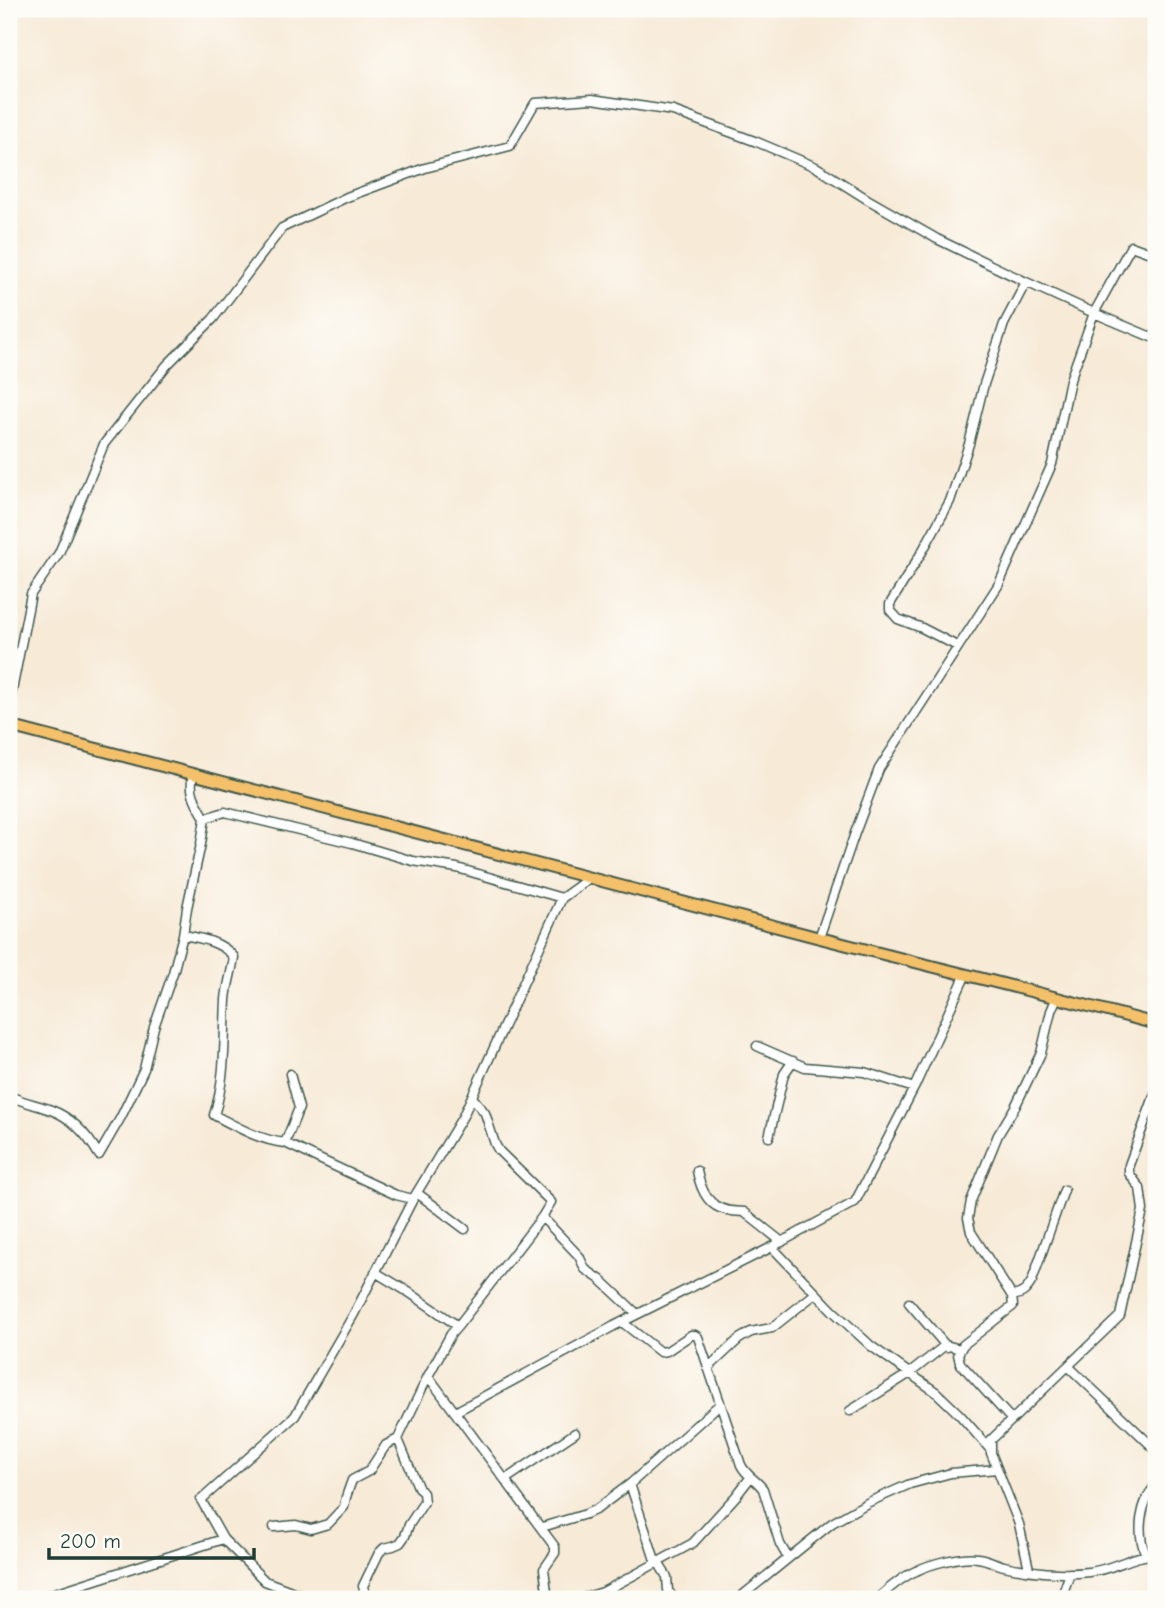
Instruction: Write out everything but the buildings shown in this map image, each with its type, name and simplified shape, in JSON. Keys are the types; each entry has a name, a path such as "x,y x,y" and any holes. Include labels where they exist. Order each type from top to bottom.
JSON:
{"main road":[{"path":"9,726 193,776 1156,1024"}],"street":[{"path":"9,706 31,594 59,553 104,444 167,365 213,319 282,228 347,197 412,173 510,146 535,103 592,99 673,111 757,142 816,167 867,200 937,239 1026,282 1156,339"},
{"path":"819,938 879,769 999,584 1052,464 1070,380 1094,313 1131,246 1156,255"},
{"path":"957,646 898,619 890,610 890,604 950,501 1004,324 1026,282"},
{"path":"9,1096 54,1111 80,1128 99,1155 145,1069 154,1027 183,935 205,818 191,791 193,776"},
{"path":"205,818 225,812 341,840 413,861 457,868 562,898"},
{"path":"313,1599 265,1581 223,1539 201,1500 295,1416 354,1314 415,1196 463,1116 562,898 588,878"},
{"path":"183,935 213,942 229,950 234,957 226,997 220,1096 214,1115 256,1136 285,1143 396,1195 415,1196 465,1229"},
{"path":"455,1412 637,1314 782,1242 855,1202 914,1088 966,974"},
{"path":"1012,1420 960,1363 958,1354 960,1349 1013,1306 1012,1296 971,1232 968,1218 971,1201 998,1135 1015,1107 1041,1052 1057,997"},
{"path":"757,1046 813,1068 854,1070 914,1088"},
{"path":"769,1137 784,1074 793,1061"},
{"path":"285,1143 299,1108 290,1074"},
{"path":"990,1449 991,1440 1117,1320 1143,1210 1140,1188 1129,1173 1129,1165 1156,1091"},
{"path":"274,1527 296,1525 311,1529 328,1524 344,1507 352,1480 369,1471 386,1445 398,1439 450,1335 551,1202 499,1151 485,1113 472,1097"},
{"path":"697,1171 704,1195 726,1210 744,1213 782,1242"},
{"path":"1012,1296 1026,1291 1032,1281 1064,1190"},
{"path":"542,1217 579,1256 585,1269 601,1280 637,1314"},
{"path":"772,1247 871,1346 936,1392 990,1449 1019,1524 1029,1569"},
{"path":"375,1272 458,1326"},
{"path":"708,1368 739,1339 751,1332 772,1328 816,1293"},
{"path":"909,1303 947,1347"},
{"path":"622,1322 660,1352 667,1351 687,1337 698,1337 741,1465 750,1478 763,1489 780,1544 788,1558"},
{"path":"850,1411 910,1373 943,1347 960,1349"},
{"path":"1068,1366 1156,1450"},
{"path":"428,1376 555,1546 555,1553 544,1569 548,1599"},
{"path":"542,1527 597,1509 630,1484 720,1404"},
{"path":"506,1479 575,1433"},
{"path":"366,1599 363,1586 380,1553 384,1548 400,1542 424,1502 423,1493 398,1439"},
{"path":"738,1599 832,1523 869,1502 906,1485 951,1474 997,1469"},
{"path":"580,1599 603,1592 693,1543 750,1478"},
{"path":"630,1484 657,1562 667,1577 668,1591 676,1599"},
{"path":"1146,1555 1140,1538 1142,1514 1146,1500 1156,1485"},
{"path":"36,1599 223,1539"},
{"path":"877,1599 916,1570 952,1560 975,1557 1006,1566 1070,1573 1102,1570 1146,1555 1156,1555"},
{"path":"1061,1599 1070,1573"}]}
